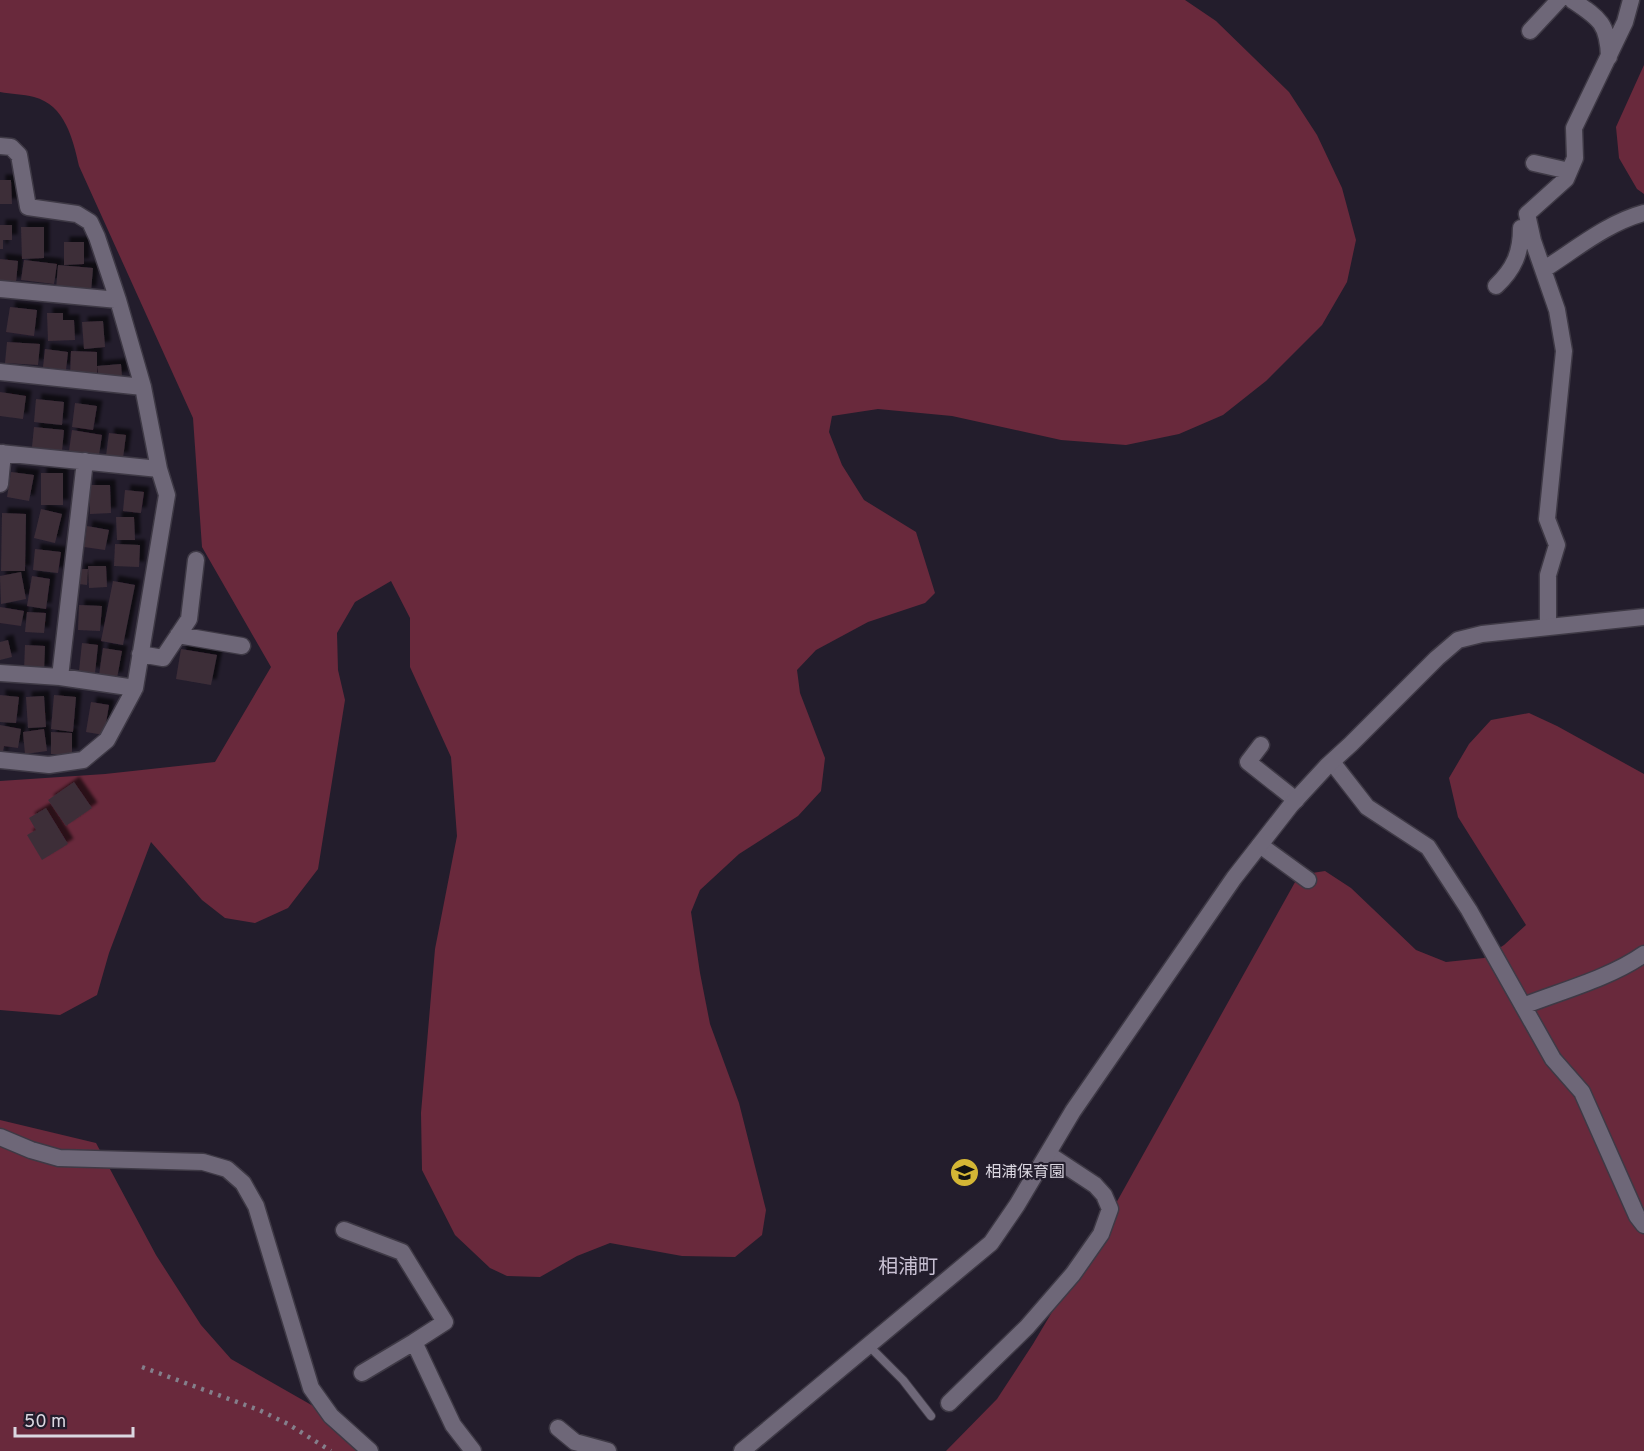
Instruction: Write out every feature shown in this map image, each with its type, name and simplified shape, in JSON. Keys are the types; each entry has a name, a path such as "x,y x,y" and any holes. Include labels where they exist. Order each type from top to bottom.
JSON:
{"street":[{"path":"1530,31 1559,0"},
{"path":"1572,0 1592,13 1602,24 1608,38 1609,57"},
{"path":"1548,626 1548,575 1557,545 1547,519 1564,351 1557,310 1527,214 1566,179 1575,158 1574,128 1625,22 1631,0"},
{"path":"0,146 11,147 19,155 28,207 77,214 90,222 118,300 143,387 159,469 167,495 135,688 107,740 83,760 49,765 0,760"},
{"path":"1534,163 1569,171"},
{"path":"1544,270 1611,225 1644,213"},
{"path":"1496,286 1516,261 1521,245 1521,228 1530,228"},
{"path":"0,289 118,300"},
{"path":"0,372 143,387"},
{"path":"0,484 2,453 159,469"},
{"path":"60,677 85,461"},
{"path":"140,654 163,658 189,619 196,560"},
{"path":"742,1451 991,1243 1080,1101 1234,878 1296,800 1437,658 1458,640 1482,634 1644,617"},
{"path":"178,635 242,646"},
{"path":"0,673 60,677 135,688"},
{"path":"1261,745 1248,762 1296,800"},
{"path":"1332,762 1367,807 1428,847 1469,910 1553,1059 1582,1092 1637,1215 1644,1225"},
{"path":"1260,845 1308,880"},
{"path":"1523,1006 1602,975 1644,954"},
{"path":"0,1137 31,1150 59,1158 203,1162 227,1169 243,1183 256,1206 311,1388 331,1416 370,1451"},
{"path":"950,1402 1027,1327 1073,1274 1101,1234 1110,1209 1104,1195 1095,1185 1048,1154"},
{"path":"344,1230 402,1252 445,1322 362,1372"},
{"path":"414,1342 453,1425 473,1451"},
{"path":"558,1428 575,1442 608,1451"}],"lane":[{"path":"868,1345 903,1380 931,1416"}],"shaded area":[{"path":"0,0 1185,0 1216,21 1289,92 1317,135 1342,188 1356,240 1347,282 1322,325 1266,381 1223,415 1179,434 1126,445 1061,440 952,416 878,409 832,416 829,432 842,465 864,500 916,532 935,593 925,603 868,622 816,650 797,670 800,693 825,758 821,791 798,816 739,854 700,890 691,912 710,1024 739,1103 766,1210 762,1235 735,1257 682,1256 610,1243 577,1256 540,1277 507,1276 490,1268 455,1235 422,1170 421,1113 435,949 457,836 451,757 410,667 410,618 391,581 355,602 337,633 338,670 345,700 318,869 288,908 255,923 225,918 202,900 151,842 109,953 97,995 60,1015 0,1010 0,781 105,774 215,762 271,667 202,547 193,418 79,166 66,124 53,107 45,101 30,96 0,92"},
{"path":"1644,65 1644,194 1637,189 1619,158 1616,127"},
{"path":"1529,713 1644,774 1644,1451 946,1451 997,1399 1033,1344 1105,1223 1299,875 1325,871 1351,888 1416,950 1446,962 1484,958 1504,945 1526,925 1458,817 1449,778 1469,744 1491,720"},
{"path":"0,1120 96,1143 156,1255 201,1325 231,1359 350,1427 365,1451 0,1451"}],"building":[{"path":"0,180 11,180 12,204 0,204"},
{"path":"0,225 12,225 12,240 3,240 3,249 0,249"},
{"path":"21,227 44,227 44,258 22,259"},
{"path":"64,242 84,242 84,264 64,265"},
{"path":"0,259 18,261 16,283 0,282"},
{"path":"24,260 57,264 54,284 21,280"},
{"path":"58,265 93,268 91,292 56,289"},
{"path":"10,307 37,310 34,336 6,332"},
{"path":"47,313 63,313 63,320 74,320 75,340 48,341"},
{"path":"103,321 105,347 84,349 82,322"},
{"path":"7,342 40,344 38,365 5,363"},
{"path":"45,349 68,352 66,370 43,367"},
{"path":"71,351 97,352 97,378 70,377"},
{"path":"121,364 122,377 99,380 97,366"},
{"path":"0,392 26,396 23,419 0,416"},
{"path":"36,399 64,402 62,425 34,422"},
{"path":"75,403 97,406 93,430 72,427"},
{"path":"34,427 64,430 62,451 32,447"},
{"path":"72,430 102,435 99,455 69,451"},
{"path":"109,433 126,435 123,458 106,456"},
{"path":"11,472 34,475 29,501 7,497"},
{"path":"41,473 63,473 63,505 41,505"},
{"path":"89,485 110,485 111,513 90,514"},
{"path":"125,490 144,492 141,513 123,511"},
{"path":"41,509 62,514 55,543 34,538"},
{"path":"2,513 26,514 25,571 1,571"},
{"path":"116,517 134,517 135,540 117,540"},
{"path":"87,526 109,530 105,550 84,547"},
{"path":"115,544 140,545 139,567 114,566"},
{"path":"35,549 61,552 58,573 33,570"},
{"path":"88,566 106,566 107,587 89,588"},
{"path":"79,569 88,569 87,585 79,584"},
{"path":"21,572 26,599 1,604 0,576"},
{"path":"32,576 50,579 46,609 27,606"},
{"path":"113,581 135,585 123,645 101,641"},
{"path":"79,605 102,606 100,631 78,630"},
{"path":"0,607 24,611 21,626 0,623"},
{"path":"27,612 46,613 44,633 25,632"},
{"path":"8,640 12,657 0,660 0,642"},
{"path":"82,643 98,645 95,673 79,671"},
{"path":"25,645 45,646 44,671 24,671"},
{"path":"103,648 122,651 117,678 99,675"},
{"path":"181,649 217,655 211,685 176,679"},
{"path":"0,695 19,697 16,723 0,722"},
{"path":"54,695 76,697 73,732 51,729"},
{"path":"44,696 46,727 28,728 26,697"},
{"path":"91,702 109,705 104,735 86,732"},
{"path":"0,725 21,729 18,748 4,746 2,757 0,756"},
{"path":"44,729 47,751 25,754 23,732"},
{"path":"51,732 72,733 72,754 51,754"},
{"path":"74,782 92,808 66,826 48,800"},
{"path":"46,808 68,844 42,860 27,835 36,830 29,818"}],"railway":[{"path":"142,1367 259,1410 288,1424 331,1451"}],"place":[{"name":"相浦保育園","path":"964,1173"}],"district":[{"name":"相浦町","path":"908,1268"}]}
